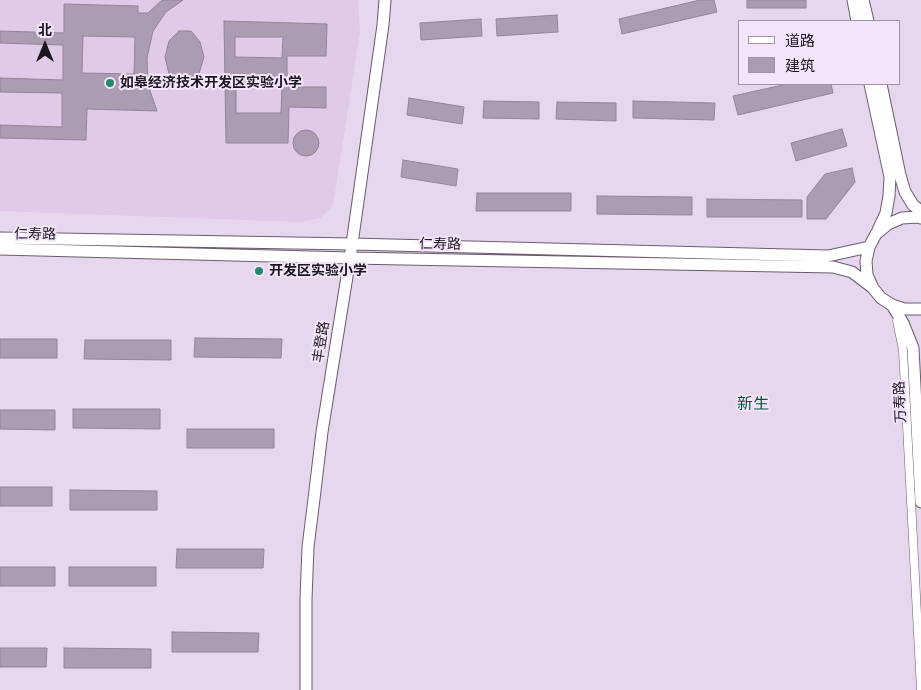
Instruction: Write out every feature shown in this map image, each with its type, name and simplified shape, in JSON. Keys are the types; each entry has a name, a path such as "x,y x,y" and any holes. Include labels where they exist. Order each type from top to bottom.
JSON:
{"main road":[{"name":"丰登路","path":"306,690 308,547 322,432 350,258 385,0"},
{"path":"853,0 857,20"},
{"path":"863,0 868,20"},
{"path":"870,85 890,177 890,196 886,212 869,247 866,261 868,275 873,288"},
{"path":"881,85 905,192 913,205 921,212"},
{"path":"876,234 888,224 902,218 921,218"},
{"name":"仁寿路","path":"0,238 352,244 828,256 869,247"},
{"name":"仁寿路","path":"0,249 350,258 833,266 852,272 873,288 881,298 892,305"},
{"path":"892,305 904,309 921,309"},
{"name":"万寿路","path":"892,305 903,323 913,348 921,502"}],"street":[{"path":"892,305 903,350 921,690"}],"shaded area":[{"name":"如皋经济技术开发区实验小学","path":"0,0 358,0 360,32 333,206 320,218 300,222 0,211"}],"building":[{"path":"162,0 183,0 166,12 153,31 147,58 148,85 157,111 87,109 86,140 0,138 0,125 62,127 62,93 0,92 0,78 63,80 63,45 0,43 0,31 64,33 64,4 138,6 138,13 148,13","holes":["83,36 135,37 134,74 82,73"]},
{"path":"700,0 714,0 717,12 622,34 619,19"},
{"path":"747,0 806,0 806,8 747,8"},
{"path":"557,15 558,32 497,36 496,19"},
{"path":"481,19 482,36 421,40 420,23"},
{"path":"224,21 327,24 326,56 287,56 287,87 326,87 326,108 289,107 288,143 226,143","holes":["235,37 283,37 282,58 235,57","236,86 282,87 281,113 236,113"]},
{"path":"179,31 191,31 200,42 204,57 198,77 184,83 169,74 165,57 169,41"},
{"path":"782,85 831,85 833,93 738,115 733,96"},
{"path":"409,98 464,107 462,124 407,115"},
{"path":"484,101 539,102 539,119 483,118"},
{"path":"633,101 715,103 714,120 633,118"},
{"path":"557,102 616,103 616,121 556,119"},
{"path":"842,129 847,146 796,161 791,143"},
{"path":"306,130 315,134 319,143 315,152 306,156 297,152 293,143 297,134"},
{"path":"403,160 458,169 456,186 401,177"},
{"path":"852,168 855,182 826,219 807,219 807,197 825,174"},
{"path":"477,193 571,193 571,211 476,211"},
{"path":"597,196 692,197 692,215 597,214"},
{"path":"707,199 802,200 802,217 707,217"},
{"path":"195,338 282,339 281,358 194,357"},
{"path":"0,339 57,339 57,358 0,358"},
{"path":"85,340 171,340 171,360 84,359"},
{"path":"73,409 160,409 160,429 73,428"},
{"path":"0,410 55,410 55,430 0,429"},
{"path":"187,429 274,429 274,448 187,448"},
{"path":"0,487 52,487 52,506 0,506"},
{"path":"70,490 157,491 157,510 70,510"},
{"path":"177,549 264,549 263,568 176,568"},
{"path":"0,567 55,567 55,586 0,586"},
{"path":"69,567 156,567 156,586 69,586"},
{"path":"172,632 259,633 258,652 172,652"},
{"path":"0,648 47,648 46,667 0,667"},
{"path":"64,648 151,649 151,668 64,668"}],"place":[{"name":"如皋经济技术开发区实验小学","path":"110,83"},
{"name":"开发区实验小学","path":"259,271"}],"district":[{"name":"新生","path":"753,405"}]}
